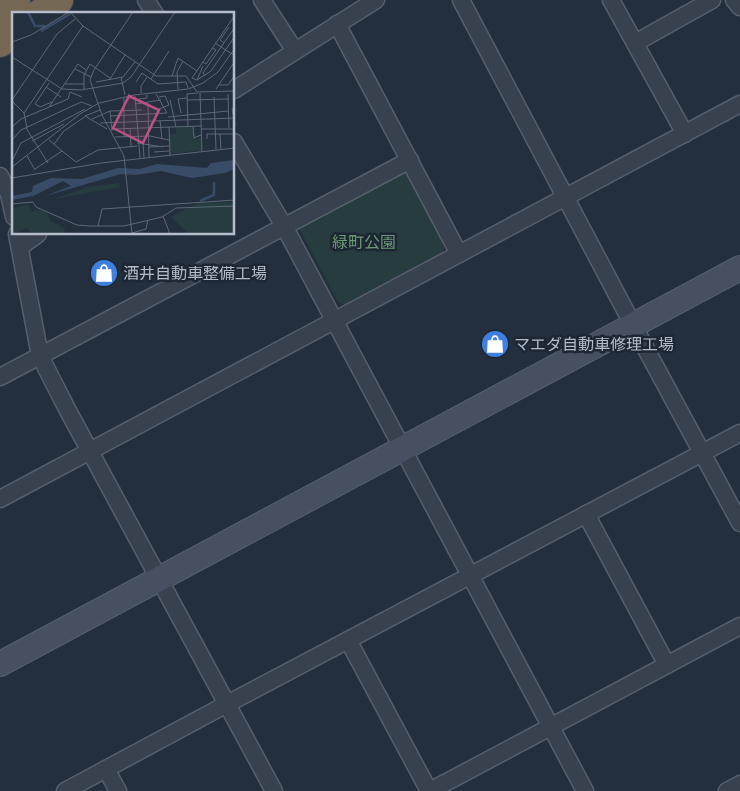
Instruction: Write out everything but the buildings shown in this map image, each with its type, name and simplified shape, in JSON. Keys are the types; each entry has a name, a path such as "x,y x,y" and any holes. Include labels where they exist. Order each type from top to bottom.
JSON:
{"highway":[{"path":"0,12 16,0"},
{"path":"42,12 59,0"},
{"path":"0,43 12,34"}],"street":[{"path":"146,0 154,12"},
{"path":"262,0 295,52"},
{"path":"235,89 376,0"},
{"path":"461,0 740,523"},
{"path":"612,0 685,134"},
{"path":"635,43 712,0"},
{"path":"734,0 740,7"},
{"path":"338,24 460,254"},
{"path":"0,499 740,104"},
{"path":"235,144 284,226 585,791"},
{"path":"0,377 410,160"},
{"path":"0,176 5,200 12,214"},
{"path":"35,235 18,240 40,356 274,791"},
{"path":"0,664 740,268"},
{"path":"65,791 740,433"},
{"path":"586,514 667,665"},
{"path":"348,640 429,791 740,626"},
{"path":"106,769 118,791"}],"green space":[{"name":"緑町公園","path":"398,171 408,174 444,245 443,254 345,305 338,302 300,230 302,222"}],"place":[{"name":"酒井自動車整備工場","path":"104,273"},
{"name":"マエダ自動車修理工場","path":"495,344"}]}
